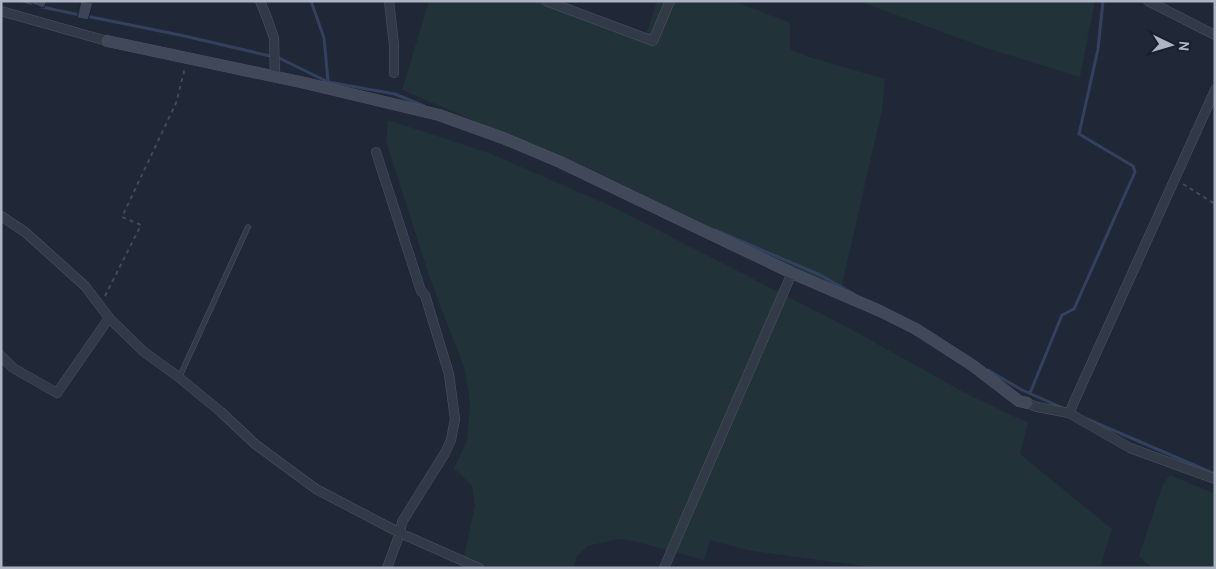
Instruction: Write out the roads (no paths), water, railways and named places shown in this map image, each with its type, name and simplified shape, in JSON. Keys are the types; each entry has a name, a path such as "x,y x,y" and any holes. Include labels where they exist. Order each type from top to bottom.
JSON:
{"street":[{"path":"260,1 274,38 275,76"},
{"path":"388,1 394,45 394,73"},
{"path":"546,1 653,41 670,1"},
{"path":"1148,1 1215,34"},
{"path":"1,11 107,41 275,76 440,115 503,138 560,162 792,273 880,311 916,329 972,365 1020,401 1037,407 1069,413 1130,448 1215,479"},
{"path":"1069,413 1215,90"},
{"path":"376,152 422,291 425,295 449,374 455,419 451,440 445,453 402,522 400,533 387,568"},
{"path":"1,216 25,232 86,286 109,318 144,352 180,378 221,412 255,444 316,489 400,533 479,568"},
{"path":"664,568 792,273"},
{"path":"1,356 13,368 57,392 109,318"}],"lane":[{"path":"180,378 248,227"}],"waterway":[{"path":"23,1 34,4"},
{"path":"311,1 324,38 328,81"},
{"path":"1030,393 1062,315 1074,309 1135,172 1133,166 1079,134 1098,49 1103,1"},
{"path":"42,7 80,15"},
{"path":"86,16 279,58 328,82 395,94 424,106"},
{"path":"715,230 820,275 854,294"},
{"path":"988,370 1022,390 1063,408"},
{"path":"1087,419 1215,474"}]}
